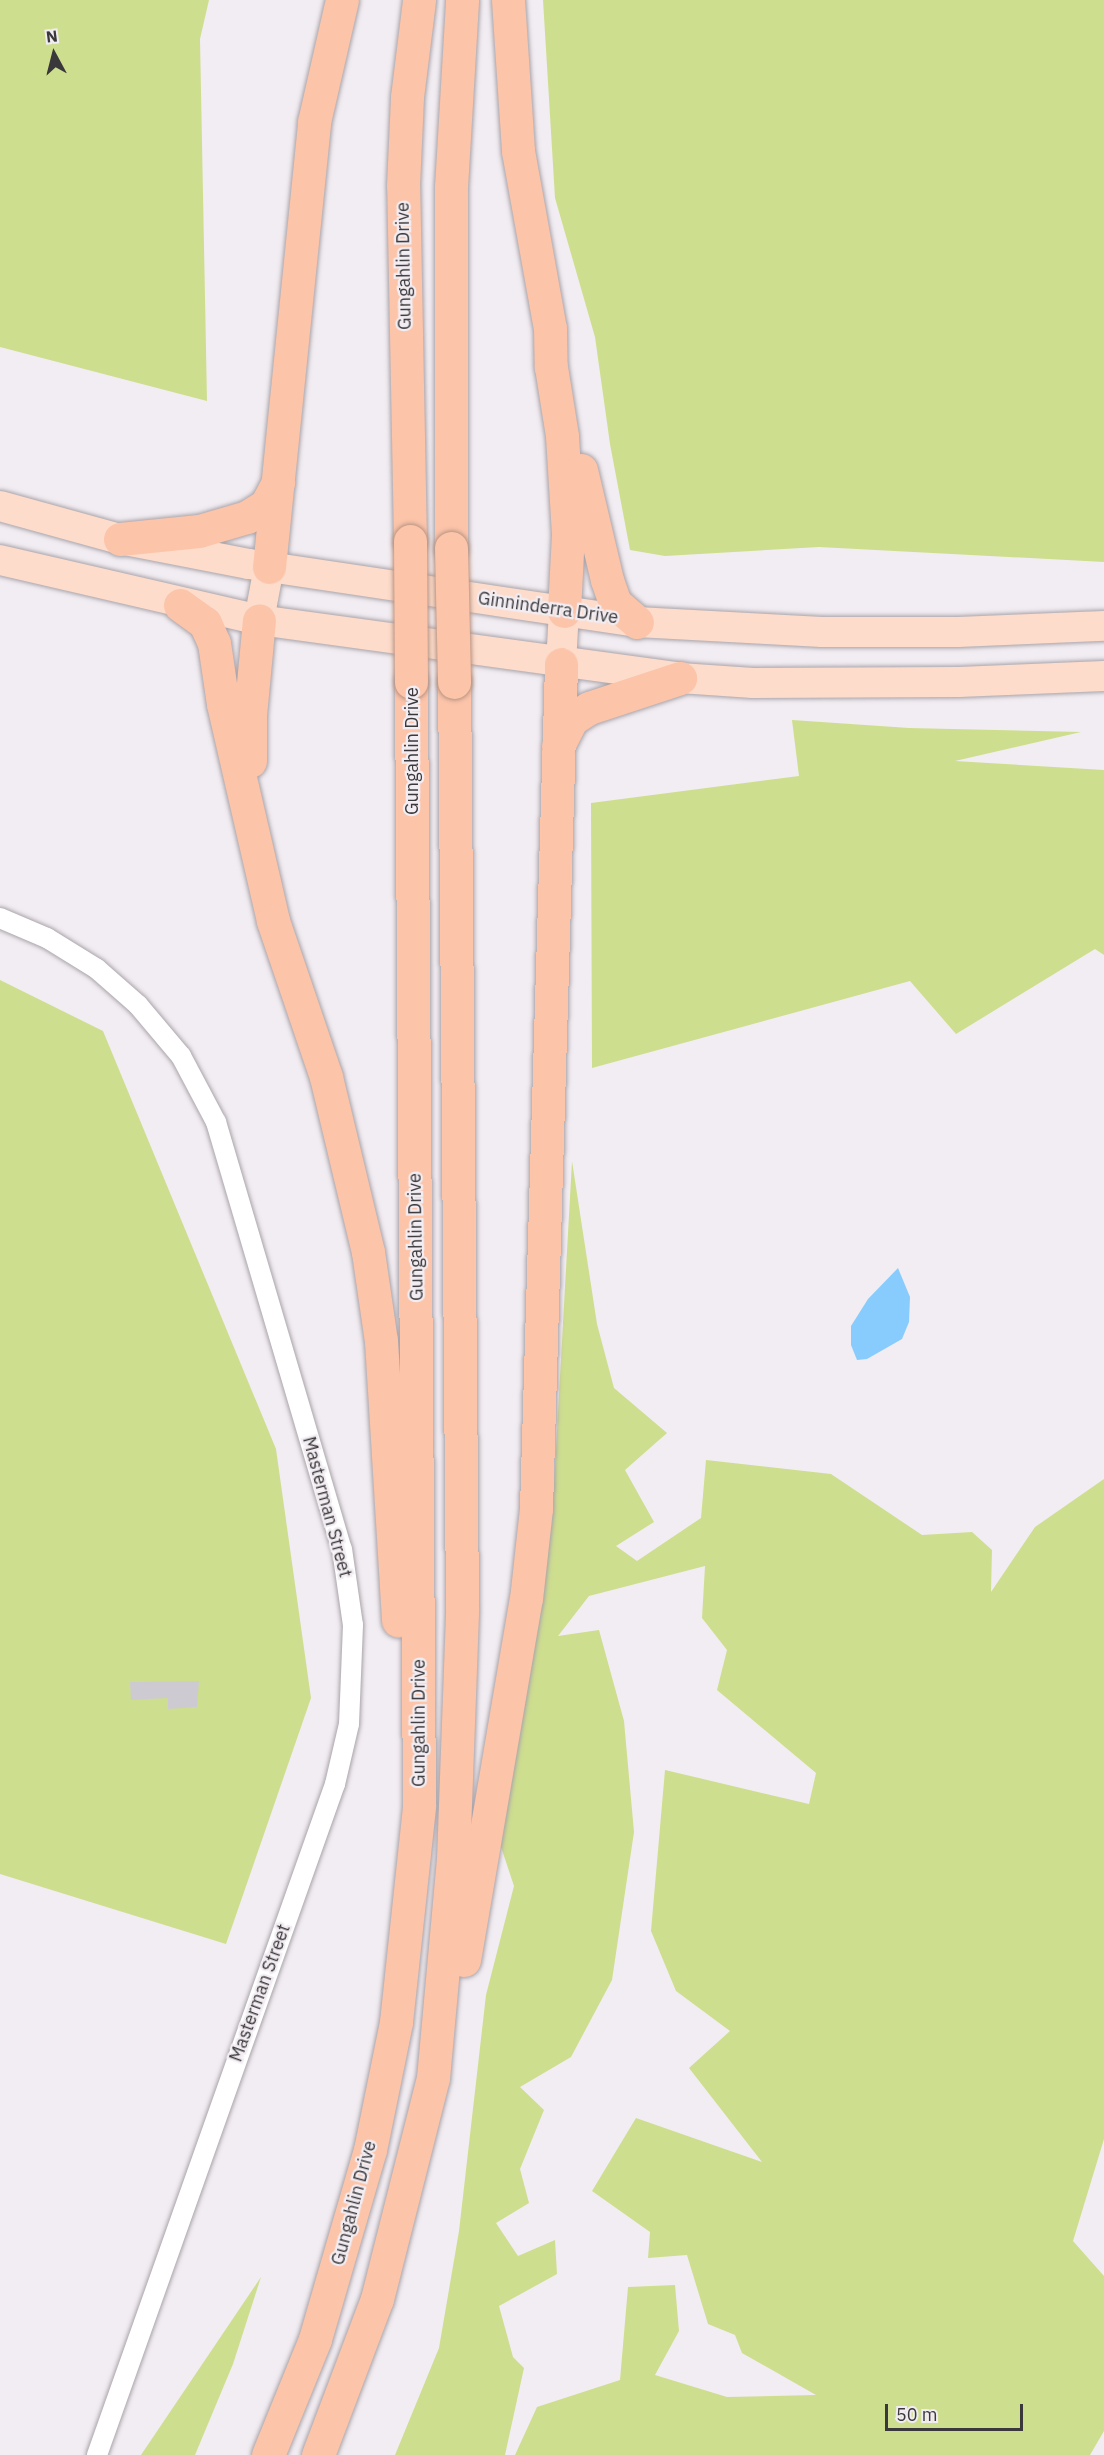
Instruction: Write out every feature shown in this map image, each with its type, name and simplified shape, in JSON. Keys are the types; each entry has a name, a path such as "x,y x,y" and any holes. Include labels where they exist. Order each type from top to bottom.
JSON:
{"highway":[{"path":"269,567 314,122 342,0"},
{"name":"Gungahlin Drive","path":"268,2455 315,2339 370,2150 396,2022 418,1805 420,1699 410,541 403,186 407,97 419,0"},
{"path":"434,2078 458,1796 461,1695 451,187 462,0"},
{"path":"508,0 518,151 550,328 551,367 567,492 564,610"},
{"path":"550,328 567,369 583,478 607,580 615,603 637,622"},
{"path":"120,539 199,531 248,517 266,505 278,482"},
{"path":"180,605 206,623 214,643 224,704 273,921 326,1077 370,1263 381,1341 403,1701 401,1845 405,1930"},
{"path":"251,823 250,715 259,620"},
{"path":"318,2455 377,2299 434,2078 449,2039 526,1599 536,1508 561,664"},
{"path":"558,746 572,719 589,708 680,678"}],"main road":[{"name":"Ginninderra Drive","path":"0,506 120,539 269,567 637,622 822,632 958,632 1104,626"},
{"path":"0,560 180,605 259,620 561,664 680,678 753,683 959,682 1104,676"},
{"path":"259,620 269,567"},
{"path":"561,664 564,610"}],"street":[{"name":"Masterman Street","path":"0,918 47,938 97,969 138,1005 181,1056 216,1122 342,1549 353,1625 349,1724 335,1784 98,2455"}],"green space":[{"path":"0,0 209,0 200,39 207,401 0,347"},
{"path":"543,0 1104,0 1104,562 819,547 665,556 630,550 610,444 595,337 555,198"},
{"path":"792,720 909,728 1081,732 955,761 1104,770 1104,955 1095,949 956,1034 910,981 592,1068 591,803 799,776"},
{"path":"0,980 103,1031 276,1449 311,1698 226,1944 0,1874"},
{"path":"572,1161 597,1324 614,1388 667,1433 625,1470 654,1522 616,1546 637,1561 701,1518 706,1460 831,1474 922,1535 972,1532 992,1550 991,1592 1035,1527 1104,1479 1104,2139 1073,2241 1104,2276 1104,2431 1090,2455 515,2455 537,2407 620,2380 628,2287 675,2285 679,2331 655,2375 727,2397 816,2395 742,2353 735,2335 708,2324 687,2255 648,2258 650,2232 592,2191 636,2118 762,2162 689,2068 730,2031 676,1991 651,1931 665,1770 809,1804 816,1773 717,1690 727,1650 702,1618 705,1566 589,1596 558,1636 599,1630 624,1721 634,1832 612,1980 571,2057 520,2087 544,2110 520,2169 529,2203 496,2223 518,2256 555,2240 557,2274 499,2306 513,2357 524,2368 505,2455 395,2455 439,2348 459,2231 486,1995 514,1886 499,1841 552,1521"},
{"path":"261,2277 233,2364 195,2455 141,2455"}],"water":[{"path":"898,1268 910,1297 909,1322 902,1339 867,1359 857,1360 851,1345 851,1326 868,1299"}],"building":[{"path":"199,1681 197,1707 168,1709 168,1698 131,1700 130,1682"}]}
